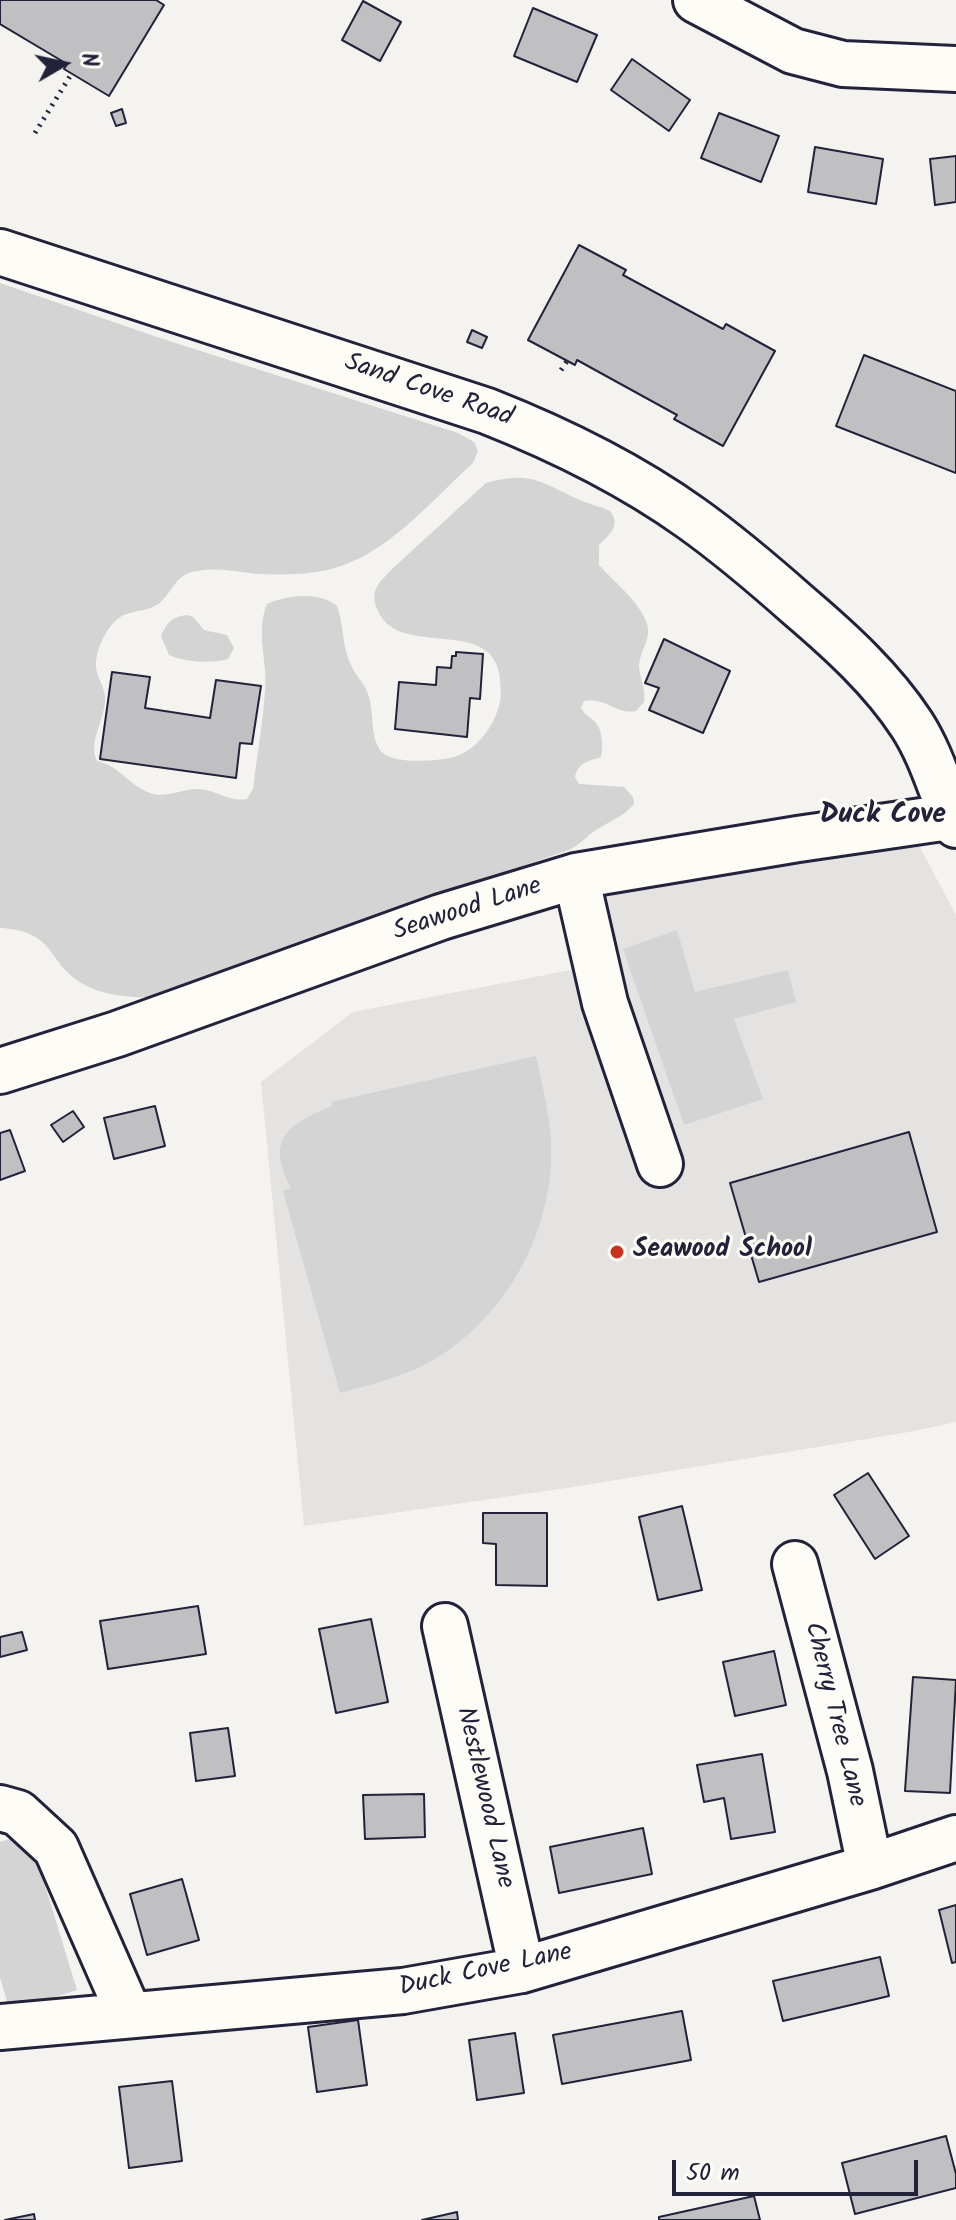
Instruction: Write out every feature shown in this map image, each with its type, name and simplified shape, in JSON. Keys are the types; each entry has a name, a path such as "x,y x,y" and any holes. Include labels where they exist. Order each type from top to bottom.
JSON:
{"street":[{"path":"696,0 793,51 843,64 956,69"},
{"name":"Sand Cove Road","path":"0,252 376,373 525,426 598,462 680,510 754,566 865,667 914,727 955,819"},
{"name":"Seawood Lane","path":"0,1071 117,1034 441,917 576,876 798,839 955,819"},
{"path":"576,876 605,1003 660,1164"},
{"name":"Cherry Tree Lane","path":"795,1564 850,1771 870,1867"},
{"name":"Nestlewood Lane","path":"445,1626 522,1970"},
{"path":"0,1808 18,1813 56,1848 129,2014"},
{"name":"Duck Cove Lane","path":"0,2027 403,1991 522,1970 870,1867 956,1838"}],"path":[{"path":"35,133 72,73"},
{"path":"561,370 567,361"}],"shaded area":[{"path":"0,283 166,340 458,433 474,442 478,451 473,463 413,520 363,557 324,571 302,574 259,574 218,569 192,572 180,578 159,603 118,619 104,637 96,660 105,696 94,746 97,761 156,795 199,789 247,799 253,789 264,702 262,626 267,604 303,596 322,598 337,606 348,658 366,688 375,738 385,755 402,760 434,760 468,751 489,729 497,711 501,696 500,678 494,659 481,647 405,633 389,625 375,604 375,592 392,569 486,483 528,478 610,511 613,516 613,530 599,545 599,565 635,603 646,621 648,634 639,665 644,702 636,711 629,712 598,701 584,701 581,708 600,730 602,753 601,757 581,766 575,777 579,784 624,787 633,797 634,804 569,850 474,884 252,973 181,993 134,997 98,991 74,978 33,935 0,928"},
{"path":"187,615 193,617 204,630 227,635 234,648 228,659 198,662 169,655 161,636 163,631 174,619"},
{"name":"Seawood School","path":"916,840 956,915 956,1422 573,1487 304,1526 261,1082 353,1012 571,970 556,901"},
{"path":"677,930 695,992 788,970 796,1002 734,1019 763,1099 684,1125 623,949"},
{"path":"536,1056 550,1130 550,1173 545,1207 520,1270 480,1324 454,1346 405,1373 340,1393 283,1191 291,1188 280,1157 285,1135 303,1120 332,1106 331,1102"},
{"path":"29,1833 77,1990 10,2011 0,1978 0,1842"}],"building":[{"path":"0,0 156,0 164,5 109,96 64,69 67,64 0,24"},
{"path":"363,1 401,22 380,61 342,40"},
{"path":"533,8 597,35 577,82 514,56"},
{"path":"632,59 690,100 669,131 611,90"},
{"path":"122,109 126,123 116,126 111,113"},
{"path":"719,113 779,136 761,182 701,158"},
{"path":"815,147 883,159 876,204 808,192"},
{"path":"956,156 956,202 935,205 930,159"},
{"path":"579,245 626,270 623,275 723,329 726,324 775,351 723,446 674,419 677,415 577,360 575,365 528,340"},
{"path":"472,330 487,337 482,348 467,342"},
{"path":"864,355 956,391 956,473 836,426"},
{"path":"664,639 730,671 703,733 649,710 659,688 645,683"},
{"path":"456,652 483,654 480,699 470,698 467,737 395,729 399,682 436,685 437,667 451,668 452,656 456,656"},
{"path":"112,672 150,677 145,708 210,718 216,680 261,686 252,744 240,743 236,778 100,759"},
{"path":"155,1106 165,1146 114,1159 104,1118"},
{"path":"73,1111 84,1127 63,1142 51,1125"},
{"path":"10,1130 25,1171 0,1180 0,1133"},
{"path":"909,1132 937,1232 759,1282 730,1183"},
{"path":"868,1473 909,1536 875,1559 834,1495"},
{"path":"682,1506 702,1590 658,1600 639,1517"},
{"path":"483,1513 547,1513 547,1586 496,1585 496,1544 483,1543"},
{"path":"198,1606 206,1654 108,1669 100,1621"},
{"path":"371,1619 388,1702 336,1713 319,1629"},
{"path":"22,1632 27,1650 0,1657 0,1637"},
{"path":"774,1651 786,1705 735,1716 723,1662"},
{"path":"913,1677 956,1680 950,1793 905,1791"},
{"path":"228,1728 235,1776 196,1781 190,1733"},
{"path":"762,1754 775,1832 731,1839 724,1798 704,1802 697,1765"},
{"path":"424,1794 425,1837 365,1839 363,1795"},
{"path":"643,1828 652,1874 559,1893 550,1847"},
{"path":"182,1879 199,1940 147,1955 130,1894"},
{"path":"956,1905 956,1962 952,1963 939,1910"},
{"path":"880,1957 889,1996 783,2021 773,1981"},
{"path":"682,2011 691,2060 562,2084 553,2035"},
{"path":"358,2020 367,2085 317,2092 308,2027"},
{"path":"515,2033 524,2093 477,2100 469,2040"},
{"path":"172,2081 182,2161 129,2168 119,2087"},
{"path":"946,2136 956,2174 956,2188 855,2214 842,2163"},
{"path":"754,2196 760,2220 659,2220 659,2217"},
{"path":"457,2212 458,2220 422,2220"},
{"path":"34,2214 35,2220 5,2220"}],"place":[{"name":"Seawood School","path":"617,1252"}],"district":[{"name":"Duck Cove","path":"883,817"}]}
